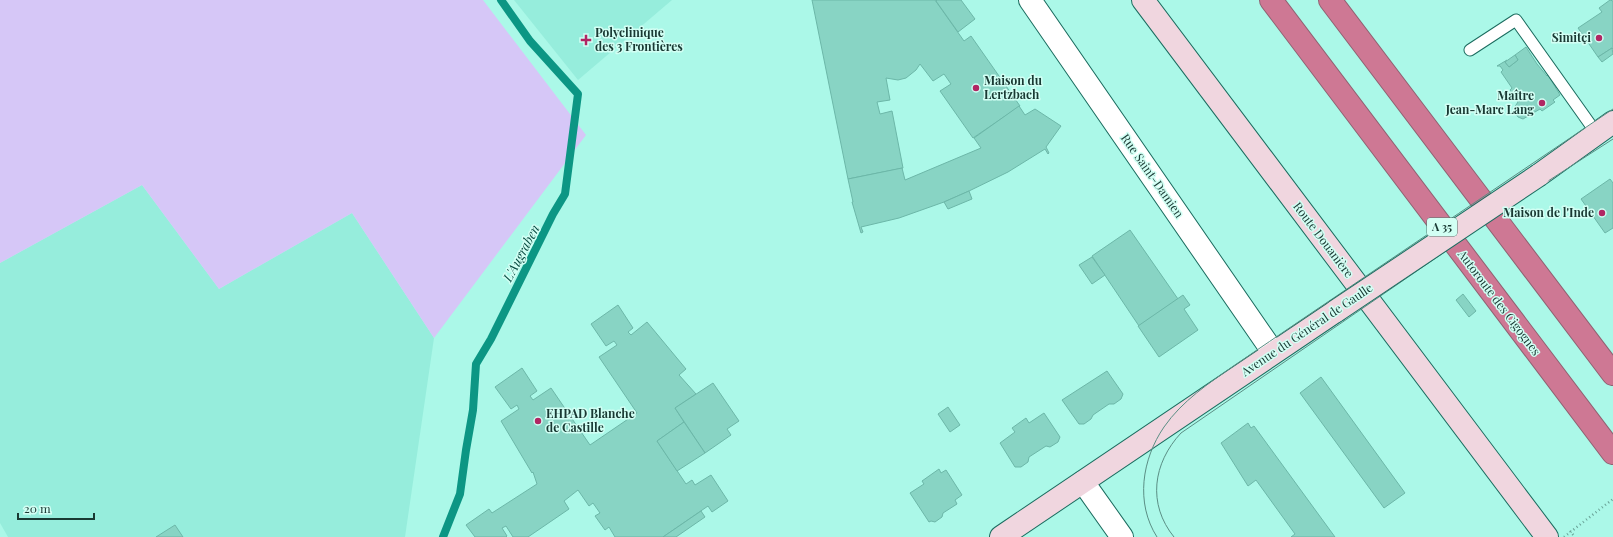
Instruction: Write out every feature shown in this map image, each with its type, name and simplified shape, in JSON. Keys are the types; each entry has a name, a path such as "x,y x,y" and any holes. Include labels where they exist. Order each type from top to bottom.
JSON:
{"highway":[{"name":"Autoroute des Cigognes","path":"1271,0 1613,453"},
{"path":"1330,0 1613,374"}],"main road":[{"name":"Route Douanière","path":"1143,0 1547,537"},
{"name":"Avenue du Général de Gaulle","path":"1001,537 1273,352 1539,175 1605,128"}],"street":[{"name":"Rue Saint-Damien","path":"1030,0 1273,352"},
{"path":"1083,482 1122,537"}],"lane":[{"path":"1470,50 1516,20 1605,128"}],"path":[{"path":"1564,537 1613,499"}],"shaded area":[{"path":"0,0 483,0 586,135 434,338 352,213 219,289 142,185 0,263"},
{"name":"Polyclinique des 3 Frontières","path":"514,0 672,0 578,80"},
{"path":"142,185 219,289 352,213 434,338 405,537 8,537 0,523 0,263"}],"building":[{"name":"Maison du Lertzbach","path":"812,0 935,0 964,41 971,36 1020,106 973,138 940,91 951,84 944,74 933,81 920,64 916,70 906,78 898,80 886,78 890,100 877,102 880,114 892,111 903,168 848,179"},
{"path":"961,0 975,19 958,32 936,1"},
{"name":"Simitçi","path":"1610,0 1613,1 1613,49 1612,48 1598,57 1578,28 1602,12 1599,8"},
{"path":"1526,47 1537,64 1547,76 1548,75 1560,95 1553,100 1555,102 1542,111 1540,109 1523,119 1518,117 1515,113 1514,108 1518,102 1510,90 1512,88 1501,72 1503,70 1500,66 1497,66 1507,60 1505,62 1509,67 1518,60 1515,55"},
{"path":"1612,48 1613,54 1602,62 1598,57"},
{"path":"1515,55 1518,60 1509,67 1505,62"},
{"path":"1019,106 1025,115 1035,109 1061,126 1046,147 1049,153 1048,154 1045,149 1008,172 969,191 944,202 899,218 861,227 863,232 861,233 852,202 848,179 902,168 905,180 981,148 974,138"},
{"name":"Maison de l'Inde","path":"1610,179 1613,183 1613,228 1605,233 1581,199"},
{"path":"969,191 972,199 948,209 944,202"},
{"path":"1130,230 1178,299 1139,326 1092,256"},
{"path":"1092,257 1105,275 1092,284 1079,265"},
{"path":"1463,294 1476,311 1469,317 1456,300"},
{"path":"1183,295 1190,305 1184,309 1198,330 1159,357 1138,326"},
{"name":"EHPAD Blanche de Castille","path":"618,305 633,328 628,332 631,335 647,322 686,369 679,375 696,394 675,408 684,422 657,441 686,484 692,480 695,485 711,475 728,501 712,512 708,506 663,537 615,537 609,527 605,530 595,516 600,513 593,503 589,506 578,490 564,501 569,509 528,537 513,537 506,526 502,528 507,536 506,537 475,537 466,525 489,509 492,513 537,484 533,472 532,473 501,421 519,409 517,405 511,409 495,387 522,368 537,391 530,396 533,400 551,388 590,445 637,413 599,357 617,345 614,341 606,346 591,324"},
{"path":"1107,371 1123,394 1121,399 1114,404 1109,404 1093,415 1091,419 1084,424 1079,424 1062,400"},
{"path":"1321,377 1405,493 1384,508 1300,393"},
{"path":"713,383 739,421 727,429 731,435 705,453 675,408"},
{"path":"948,407 960,425 950,432 938,414"},
{"path":"1044,413 1060,437 1058,442 1050,447 1046,446 1029,457 1028,462 1021,467 1015,467 1000,443 1015,432 1012,428 1026,418 1029,423"},
{"path":"684,422 705,453 677,471 657,441"},
{"path":"1248,423 1251,428 1254,426 1335,537 1291,537 1295,534 1256,480 1248,486 1221,443"},
{"path":"939,469 941,473 946,470 962,495 955,500 957,504 943,513 942,517 935,522 929,522 910,493 924,484 922,481"},
{"path":"701,511 705,517 676,537 663,537"},
{"path":"175,525 183,537 156,537"}],"waterway":[{"name":"L'Augraben","path":"443,537 460,494 473,410 476,364 491,339 553,214 565,194 578,94 530,41 501,0"}],"tram line":[{"path":"1157,537 1150,524 1146,510 1144,496 1146,467 1156,440 1164,427 1179,409 1206,386 1244,359 1613,109"},
{"path":"1174,537 1165,524 1160,511 1157,498 1157,484 1159,470 1164,457 1181,433 1545,183 1613,139"}],"place":[{"name":"Simitçi","path":"1599,38"},
{"name":"Polyclinique des 3 Frontières","path":"586,40"},
{"name":"Maison du Lertzbach","path":"976,88"},
{"name":"Maître Jean-Marc Lang","path":"1542,103"},
{"name":"Maison de l'Inde","path":"1602,213"},
{"name":"EHPAD Blanche de Castille","path":"538,421"}]}
